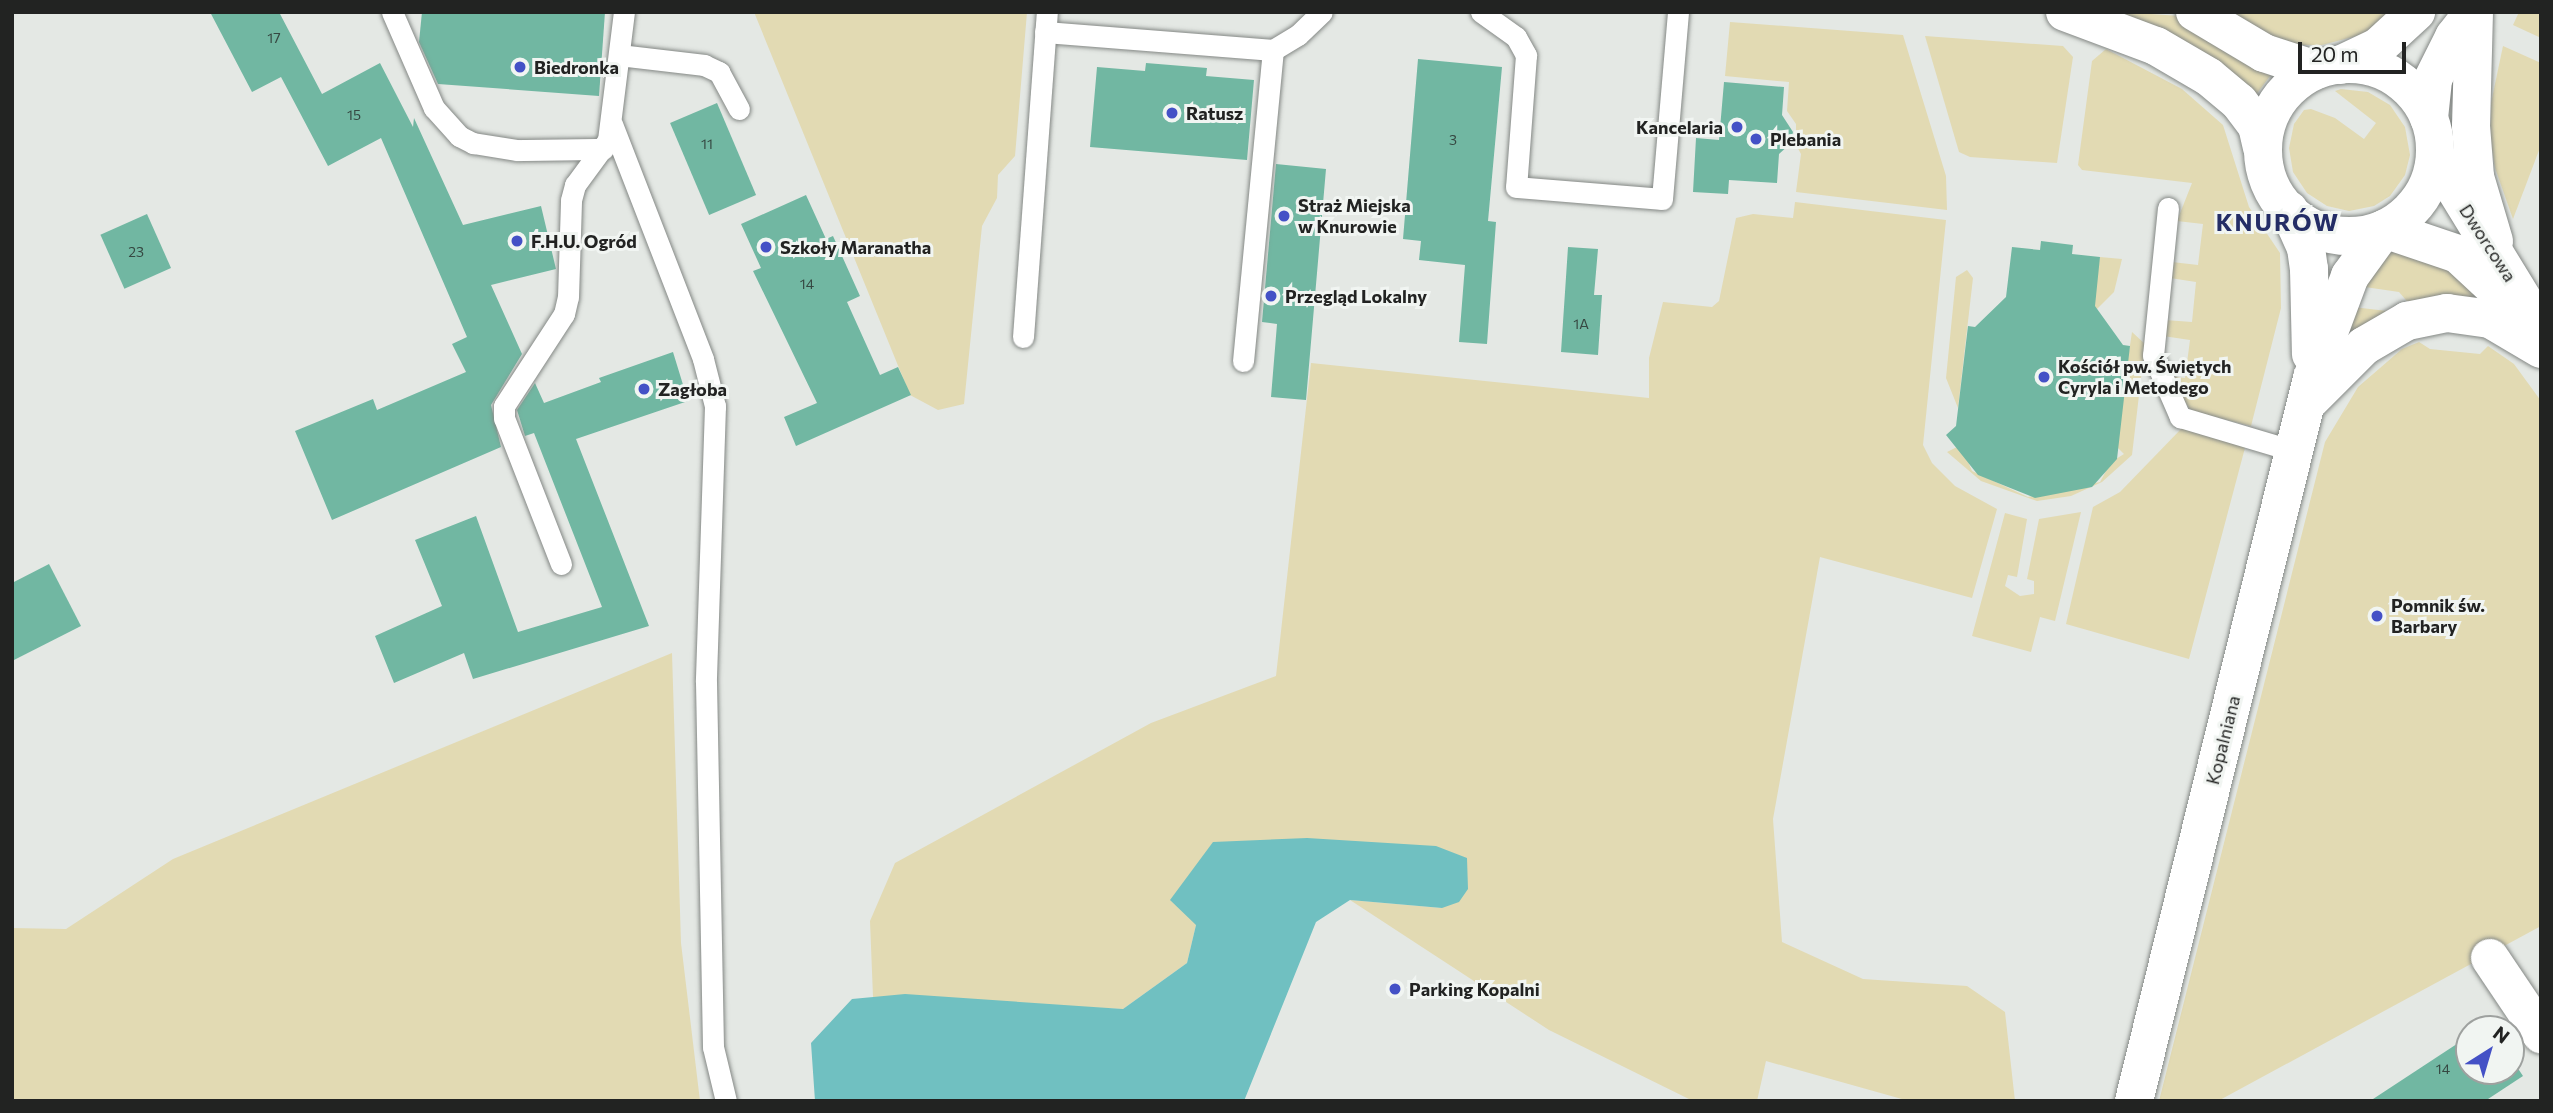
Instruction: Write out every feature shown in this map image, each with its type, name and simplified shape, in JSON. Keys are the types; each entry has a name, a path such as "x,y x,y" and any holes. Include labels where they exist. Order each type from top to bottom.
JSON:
{"street":[{"path":"2065,12 2156,46 2209,77 2251,118 2262,147 2270,181 2289,210 2333,235 2350,237 2384,229 2418,202 2433,172 2435,156 2429,118 2433,79 2454,37 2474,12"},
{"path":"2195,12 2264,53 2328,67 2357,64 2392,76 2420,101 2429,118"},
{"path":"2262,147 2280,99 2328,67 2378,47 2416,12"},
{"path":"2474,12 2470,73 2475,177 2497,253"},
{"name":"Dworcowa","path":"2435,156 2448,185 2497,253 2541,329"},
{"name":"Kopalniana","path":"2289,210 2306,248 2309,269 2308,392"},
{"name":"Dworcowa","path":"2384,229 2458,254 2504,294 2541,340"},
{"name":"Kopalniana","path":"2134,1101 2308,392 2350,276 2384,229"},
{"path":"2308,392 2364,346 2407,321 2447,313 2490,319 2541,349"},
{"path":"2490,958 2541,1034"}],"lane":[{"path":"392,12 434,108 446,125 473,143 547,151 603,149"},
{"path":"561,564 504,418 504,406 564,314 571,200 585,170 603,149 612,124 624,12"},
{"path":"1023,337 1046,22 1273,50 1322,12"},
{"path":"1481,12 1516,37 1526,55 1516,187 1662,199 1678,12"},
{"path":"1243,361 1273,50"},
{"path":"619,55 704,65 719,72 739,109"},
{"path":"612,124 703,359 715,406 706,695 713,1047 726,1101"},
{"path":"2168,208 2153,355 2180,417 2294,451"}],"shaded area":[{"path":"754,12 1027,12 1015,156 998,175 997,198 982,226 964,404 938,410 910,395"},
{"path":"2122,12 2180,16 2273,72 2253,99 2121,20"},
{"path":"2221,12 2399,12 2368,33 2322,45 2295,45 2271,38"},
{"path":"2519,12 2541,12 2541,38 2513,25"},
{"path":"1730,22 1903,35 1946,176 1947,210 1796,192 1801,154 1796,145 1796,124 1787,111 1789,82 1725,76"},
{"path":"1925,36 2063,46 2073,57 2057,163 1970,157 1959,152"},
{"path":"2503,46 2541,63 2541,145 2513,219 2495,168 2490,136 2491,103"},
{"path":"2106,49 2182,89 2223,125 2249,207 2280,253 2281,308 2251,426 2191,411 2169,376 2185,378 2190,340 2163,336 2165,320 2192,322 2196,282 2170,278 2172,262 2198,265 2203,224 2177,221 2192,183 2082,170 2078,165 2092,61"},
{"path":"2341,89 2368,92 2390,105 2405,127 2410,155 2405,175 2390,196 2374,206 2349,211 2327,206 2307,193 2293,172 2289,148 2294,124 2304,110 2311,109 2335,118 2364,139 2376,123 2335,91"},
{"path":"1795,202 1946,220 1923,445 1932,463 1955,486 1997,509 1972,598 1820,557 1773,819 1782,942 1863,979 1967,986 2005,1012 2015,1101 1909,1101 1766,1061 1757,1101 1693,1101 1549,1030 1350,900 1442,908 1467,858 1196,925 1187,963 1123,1009 873,997 870,921 895,863 1151,723 1276,676 1311,363 1649,398 1649,358 1663,302 1712,307 1719,301 1736,218 1753,214 1793,218"},
{"path":"2398,250 2437,260 2488,299 2412,307 2399,292 2358,286 2384,254"},
{"path":"2100,257 2122,259 2114,292 2097,309 2088,305"},
{"path":"1967,270 1973,278 1958,408 1946,378 1956,277"},
{"path":"2353,307 2387,311 2344,346"},
{"path":"2132,332 2145,344 2132,455 2102,482 2071,496 2037,501 1981,481 1947,452 1961,445 1972,471 2028,497 2100,482 2111,462 2124,454 2115,445"},
{"path":"2419,342 2430,349 2480,354 2488,346 2514,364 2541,401 2541,926 2218,1101 2159,1101 2325,442 2358,387 2402,349"},
{"path":"2182,428 2246,444 2189,659 2066,624 2093,507 2120,492"},
{"path":"2081,512 2055,621 2040,617 2031,652 1972,636 2005,513 2027,519 2017,577 2008,575 2005,586 2020,596 2034,594 2034,581 2027,579 2039,519"},
{"path":"672,653 681,943 700,1101 12,1101 12,928 66,929 173,859"}],"water":[{"path":"1307,838 1436,846 1467,858 1468,889 1459,902 1442,908 1350,900 1316,922 1244,1101 815,1101 811,1043 852,999 905,994 1123,1009 1187,963 1196,925 1170,900 1213,842"}],"building":[{"path":"210,12 279,12 322,94 380,63 413,127 414,118 463,225 541,206 556,269 491,285 522,354 491,405 501,447 332,520 295,431 373,399 377,410 466,372 452,344 467,337 381,138 328,166 281,77 252,92"},
{"name":"Biedronka","path":"422,12 605,12 599,96 438,84 419,42"},
{"path":"1418,59 1502,67 1488,221 1496,222 1487,344 1459,342 1465,265 1419,260 1421,241 1403,239"},
{"path":"1146,63 1207,68 1206,76 1254,80 1247,160 1090,147 1097,67 1145,71"},
{"name":"Plebania","path":"1724,82 1784,87 1782,115 1793,132 1790,144 1779,154 1777,183 1729,180 1728,194 1693,192 1696,138 1719,140"},
{"path":"717,103 756,195 709,215 670,123"},
{"path":"1276,164 1326,169 1306,400 1271,397 1277,324 1262,322"},
{"path":"806,195 826,239 833,236 860,296 847,302 880,375 898,367 911,395 796,446 784,417 817,403 753,271 761,268 741,224"},
{"path":"147,214 171,268 124,289 100,235"},
{"name":"Kościół pw. Świętych Cyryla i Metodego","path":"2041,241 2073,245 2072,254 2100,257 2095,306 2123,345 2130,346 2117,459 2092,487 2035,498 1978,475 1946,435 1956,426 1968,326 1975,327 2006,297 2012,247 2040,250"},
{"path":"1568,247 1598,249 1594,295 1602,295 1598,355 1561,352"},
{"path":"673,352 688,401 576,439 649,626 473,679 464,653 394,683 375,636 442,606 415,540 476,516 518,632 602,607 534,433 525,436 517,410 535,383 544,403 601,382 599,378"},
{"path":"49,564 81,626 12,661 12,583"},
{"path":"2455,1045 2455,1085 2509,1085 2485,1101 2370,1101"}],"place":[{"name":"Biedronka","path":"520,67"},
{"name":"Ratusz","path":"1172,113"},
{"name":"Kancelaria","path":"1737,127"},
{"name":"Plebania","path":"1756,139"},
{"name":"Straż Miejska w Knurowie","path":"1284,216"},
{"name":"F.H.U. Ogród","path":"517,241"},
{"name":"Szkoły Maranatha","path":"766,247"},
{"name":"Przegląd Lokalny","path":"1271,296"},
{"name":"Kościół pw. Świętych Cyryla i Metodego","path":"2044,377"},
{"name":"Zagłoba","path":"644,389"},
{"name":"Pomnik św. Barbary","path":"2377,616"},
{"name":"Parking Kopalni","path":"1395,989"}],"district":[{"name":"KNURÓW","path":"2278,222"}]}
